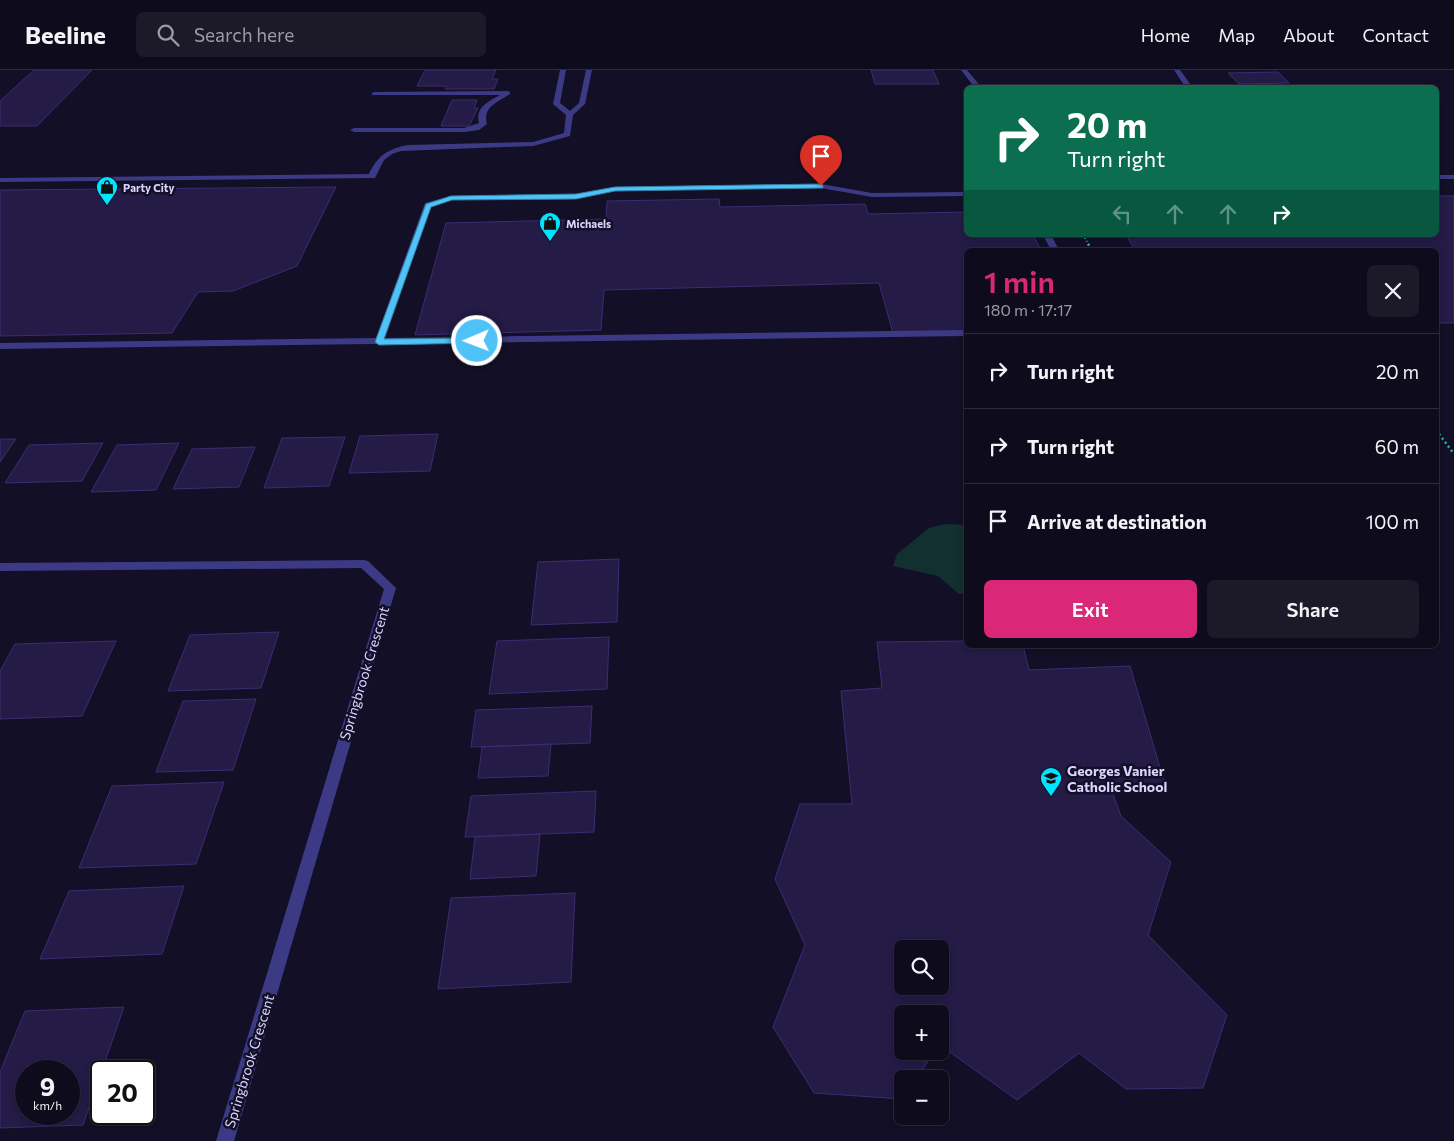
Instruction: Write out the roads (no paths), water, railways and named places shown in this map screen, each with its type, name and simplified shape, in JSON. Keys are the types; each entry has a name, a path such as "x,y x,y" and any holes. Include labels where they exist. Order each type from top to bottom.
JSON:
{"street":[{"path":"563,70 556,104 570,114"},
{"path":"0,180 372,176 380,158 391,150 408,147 533,144 567,134 570,114 582,104 589,70"},
{"path":"964,70 976,85"},
{"path":"1177,70 1188,85"},
{"path":"354,130 464,130 476,128 483,124 481,117 484,108 508,93 374,94"},
{"path":"1439,177 1454,177"},
{"path":"379,342 428,205 451,198 576,197 615,189 821,186 872,195 964,194"},
{"path":"0,346 964,333"},
{"name":"Springbrook Crescent","path":"0,567 364,564 390,588 225,1141"}],"place":[{"name":"Party City","path":"107,206"},
{"name":"Michaels","path":"550,242"},
{"name":"Georges Vanier Catholic School","path":"1051,797"}]}
